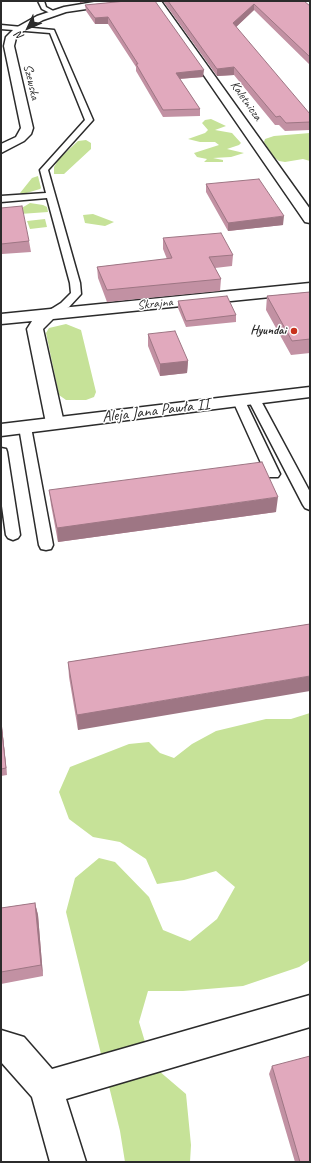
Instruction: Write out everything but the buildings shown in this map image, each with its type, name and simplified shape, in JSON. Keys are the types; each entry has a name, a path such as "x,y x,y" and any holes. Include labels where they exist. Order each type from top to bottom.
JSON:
{"street":[{"name":"Szewska","path":"1,149 20,139 25,134 27,128 9,46 11,37 21,28 54,13 100,4 153,1"},
{"name":"Kaletnicza","path":"157,1 226,97 310,219"},
{"name":"Skrajna","path":"1,319 310,288"},
{"path":"48,315 39,322 35,329 55,423"},
{"name":"Aleja Jana Pawła II","path":"1,430 310,392"},
{"path":"46,1088 310,1011"},
{"path":"1,1046 12,1049 46,1088 68,1162"}],"lane":[{"path":"41,1 44,8 54,13"},
{"path":"1,27 52,31 89,120 44,170 75,283 76,294 65,305 48,315"},
{"path":"1,199 51,195"},
{"path":"246,400 272,474"},
{"path":"246,400 310,506"},
{"path":"26,427 46,545"},
{"path":"1,452 13,535"}],"green space":[{"path":"211,119 226,126 215,130 232,133 241,143 227,149 244,153 231,157 213,158 223,160 223,162 204,162 207,159 197,157 194,153 219,145 215,142 200,142 188,139 205,133 208,130 202,123 205,120"},
{"path":"310,133 310,161 303,159 285,162 279,161 274,157 264,142 265,139 274,136"},
{"path":"86,140 91,143 91,149 64,174 54,174 54,167 59,159 78,141"},
{"path":"38,176 40,189 23,194 20,193 32,178"},
{"path":"30,203 47,207 48,212 20,214 20,209"},
{"path":"93,214 114,222 105,226 85,223 83,215"},
{"path":"45,219 47,227 30,229 27,221"},
{"path":"66,324 81,330 96,392 94,397 86,400 66,400 59,395 46,333 49,328"},
{"path":"310,713 310,960 299,967 243,986 183,991 148,991 139,1022 152,1065 186,1094 191,1145 190,1162 125,1162 120,1131 66,912 75,878 99,858 115,862 149,897 163,930 190,941 217,919 235,887 216,871 184,880 157,884 146,859 120,842 93,837 69,819 59,792 70,767 129,744 149,742 160,753 174,758 192,744 216,731 266,719 291,719"}],"place":[{"name":"Hyundai","path":"294,331"}]}
